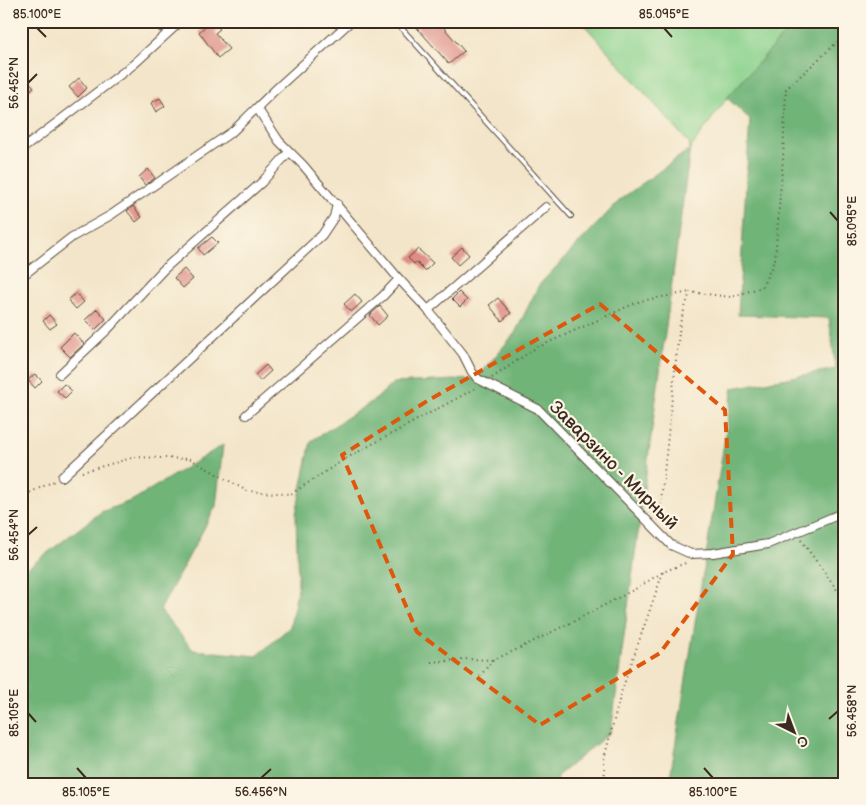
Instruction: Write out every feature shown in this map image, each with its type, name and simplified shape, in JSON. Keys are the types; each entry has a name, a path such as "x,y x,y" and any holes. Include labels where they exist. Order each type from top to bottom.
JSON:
{"street":[{"path":"21,150 134,64 181,21"},
{"path":"21,277 72,237 126,206 233,131 351,21"},
{"name":"Заварзино - Мирный","path":"257,108 279,141 303,165 399,279 428,310 463,354 472,372 478,379 538,409 671,545 691,554 714,553 768,544 845,512"},
{"path":"60,374 108,329 163,270 262,182 289,152"},
{"path":"62,477 322,235 334,217 337,204"},
{"path":"428,310 546,207"},
{"path":"246,415 383,296 399,279"}],"lane":[{"path":"395,21 571,216"}],"path":[{"path":"80,472 135,457 190,459 247,491 291,494 345,459 486,382 534,349 640,301 690,292 731,297 762,286 775,259 786,89 845,35"},
{"path":"658,532 680,322 690,292"},
{"path":"21,496 62,477"},
{"path":"795,532 845,601"},
{"path":"431,662 468,659 492,660 578,619 663,572 688,562"},
{"path":"605,784 604,759 621,693 663,572"},
{"path":"480,676 492,660"}],"highlighted area":[{"path":"600,304 725,410 733,554 660,653 540,725 417,632 342,455 427,401"}],"green space":[{"path":"581,21 796,21 727,98 690,149 689,143"},
{"path":"796,21 845,21 845,784 669,784 733,388 836,369 829,318 738,315 750,119 727,98"},
{"path":"690,149 611,732 557,776 556,784 21,784 21,573 101,512 133,500 223,445 216,506 160,610 193,650 257,656 290,627 298,587 296,514 311,441 376,399 393,383 476,379 515,333 539,285 621,199"}],"building":[{"path":"158,21 172,21 160,32 154,25"},
{"path":"211,21 220,29 215,33 229,49 218,58 199,32"},
{"path":"411,21 438,21 464,51 449,64"},
{"path":"26,78 34,87 26,94 21,88 21,82"},
{"path":"79,78 87,88 78,97 69,87"},
{"path":"160,98 165,106 156,112 151,103"},
{"path":"148,169 155,178 145,185 139,177"},
{"path":"133,206 142,217 136,222 127,211"},
{"path":"212,237 218,243 203,255 198,248"},
{"path":"462,247 469,255 458,265 451,257"},
{"path":"418,249 433,263 425,271 416,262 414,264 408,258"},
{"path":"184,269 193,279 183,288 174,278"},
{"path":"459,292 467,300 460,307 452,299"},
{"path":"76,293 84,302 76,309 68,300"},
{"path":"355,294 362,302 351,312 344,304"},
{"path":"498,298 511,313 502,321 489,305"},
{"path":"380,306 388,316 378,325 370,315"},
{"path":"97,309 106,319 95,330 85,320"},
{"path":"49,315 57,324 50,329 43,321"},
{"path":"74,333 84,344 70,357 60,347"},
{"path":"266,365 271,371 260,381 255,375"},
{"path":"35,374 42,381 35,388 28,380"},
{"path":"64,384 72,391 65,398 57,391"}]}
